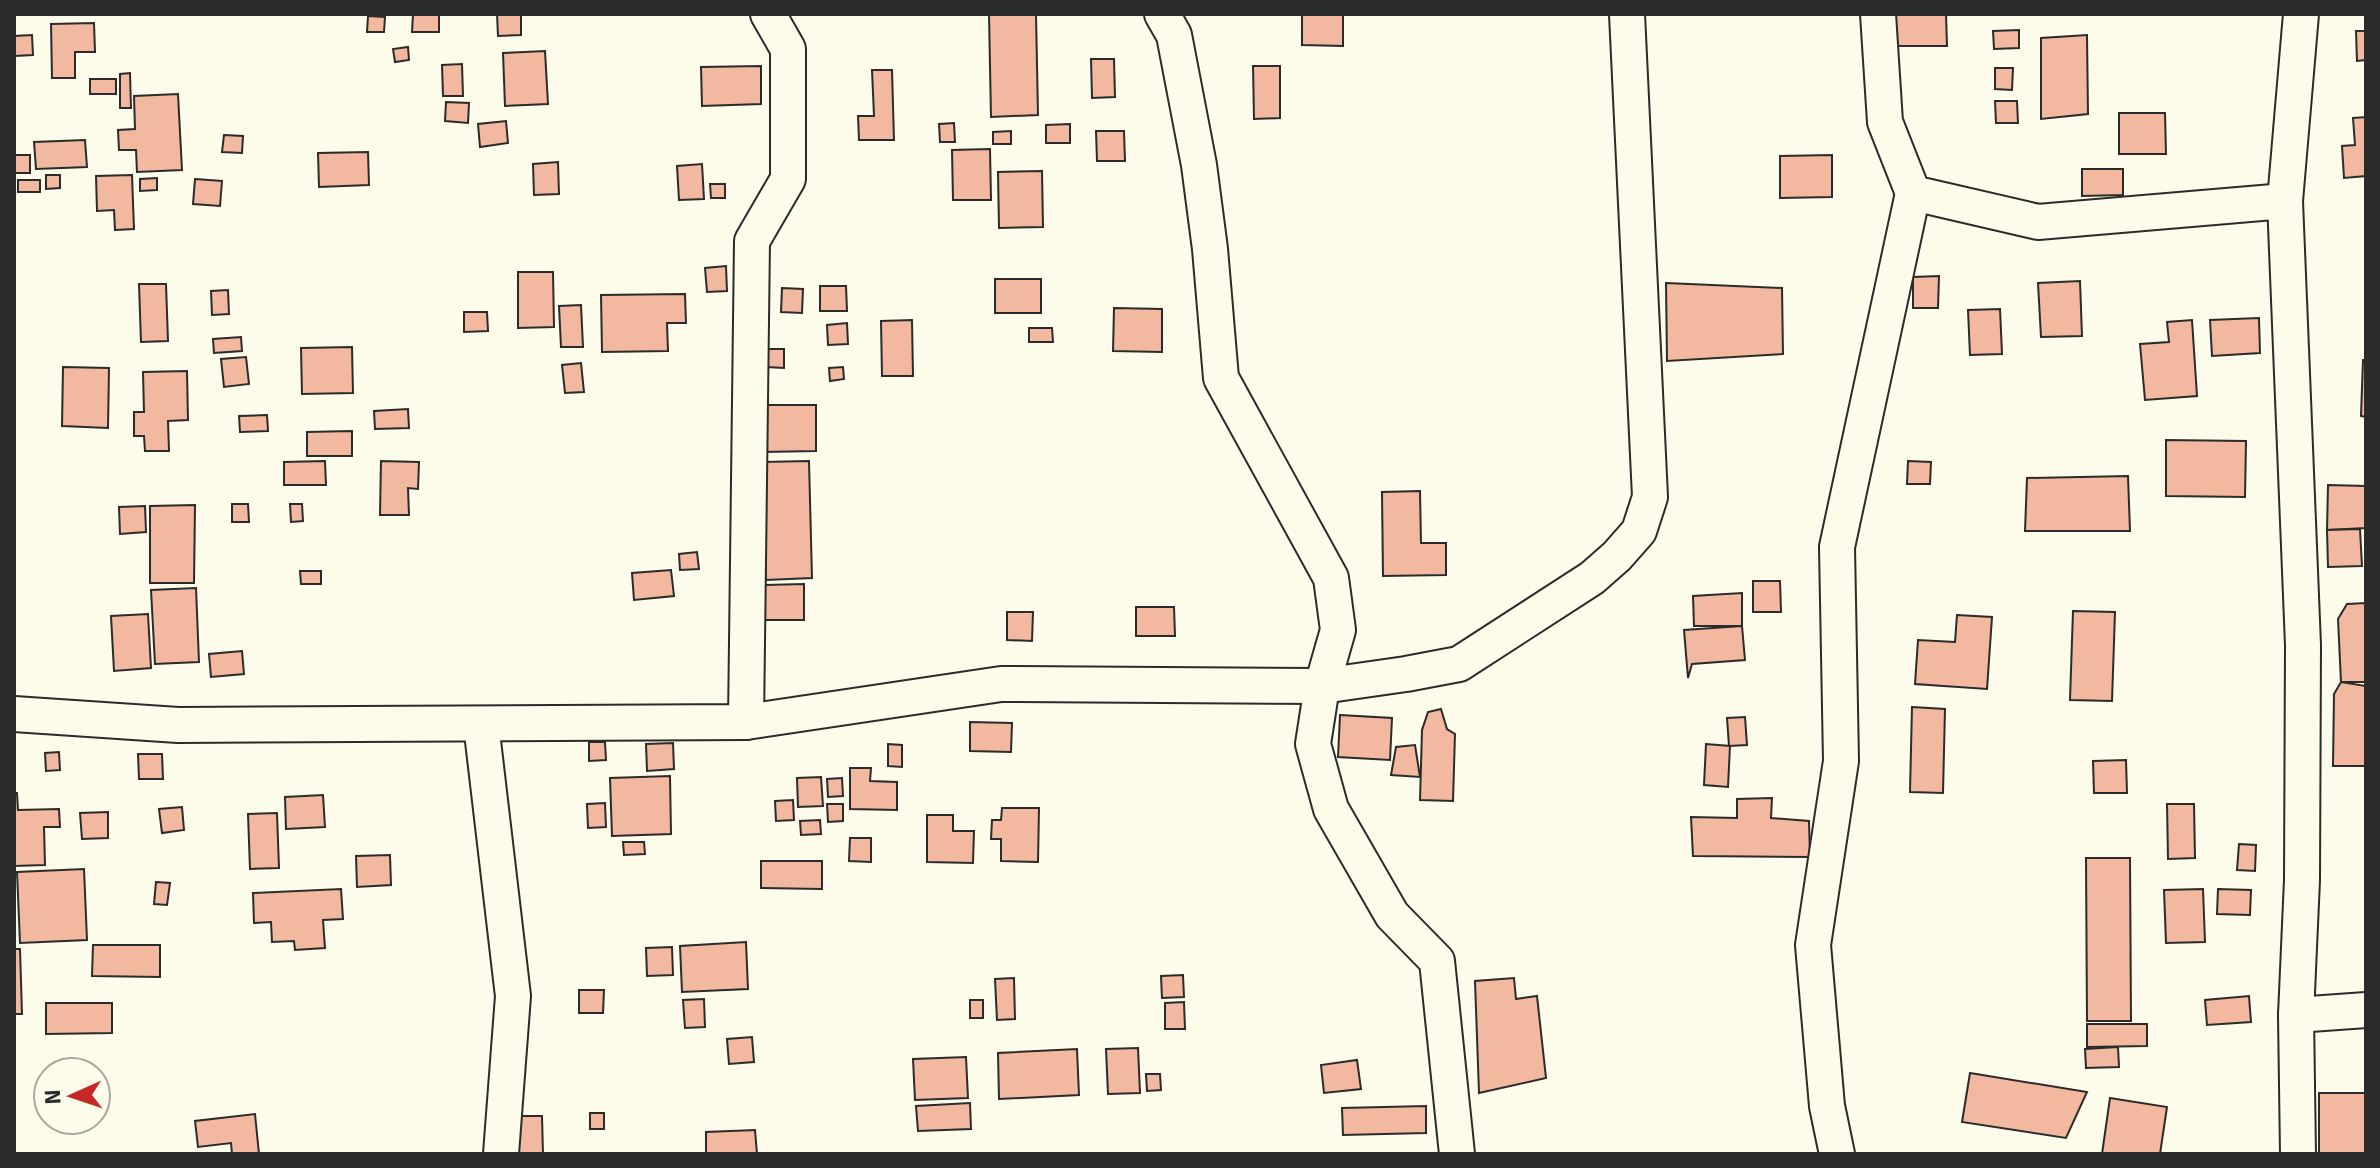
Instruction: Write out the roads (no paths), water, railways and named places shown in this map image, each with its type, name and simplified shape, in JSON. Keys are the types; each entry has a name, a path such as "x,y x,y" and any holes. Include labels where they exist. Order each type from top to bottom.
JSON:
{"street":[{"path":"746,722 752,241 788,179 788,49 768,14"},
{"path":"1162,14 1174,35 1199,165 1221,378 1331,578 1338,630 1322,686 1313,744 1331,809 1392,915 1437,961 1457,1154"},
{"path":"14,714 178,725 746,722 1001,684 1322,686 1459,664 1592,578 1639,531 1650,497 1627,14"},
{"path":"1837,1154 1827,1106 1813,945 1841,761 1837,547 1913,193 1885,122 1878,14"},
{"path":"2298,1154 2296,1015 2302,880 2303,645 2285,201 2301,14"},
{"path":"1913,193 2038,222 2285,201"},
{"path":"481,724 513,996 501,1154"},
{"path":"2296,1015 2366,1010"}]}
